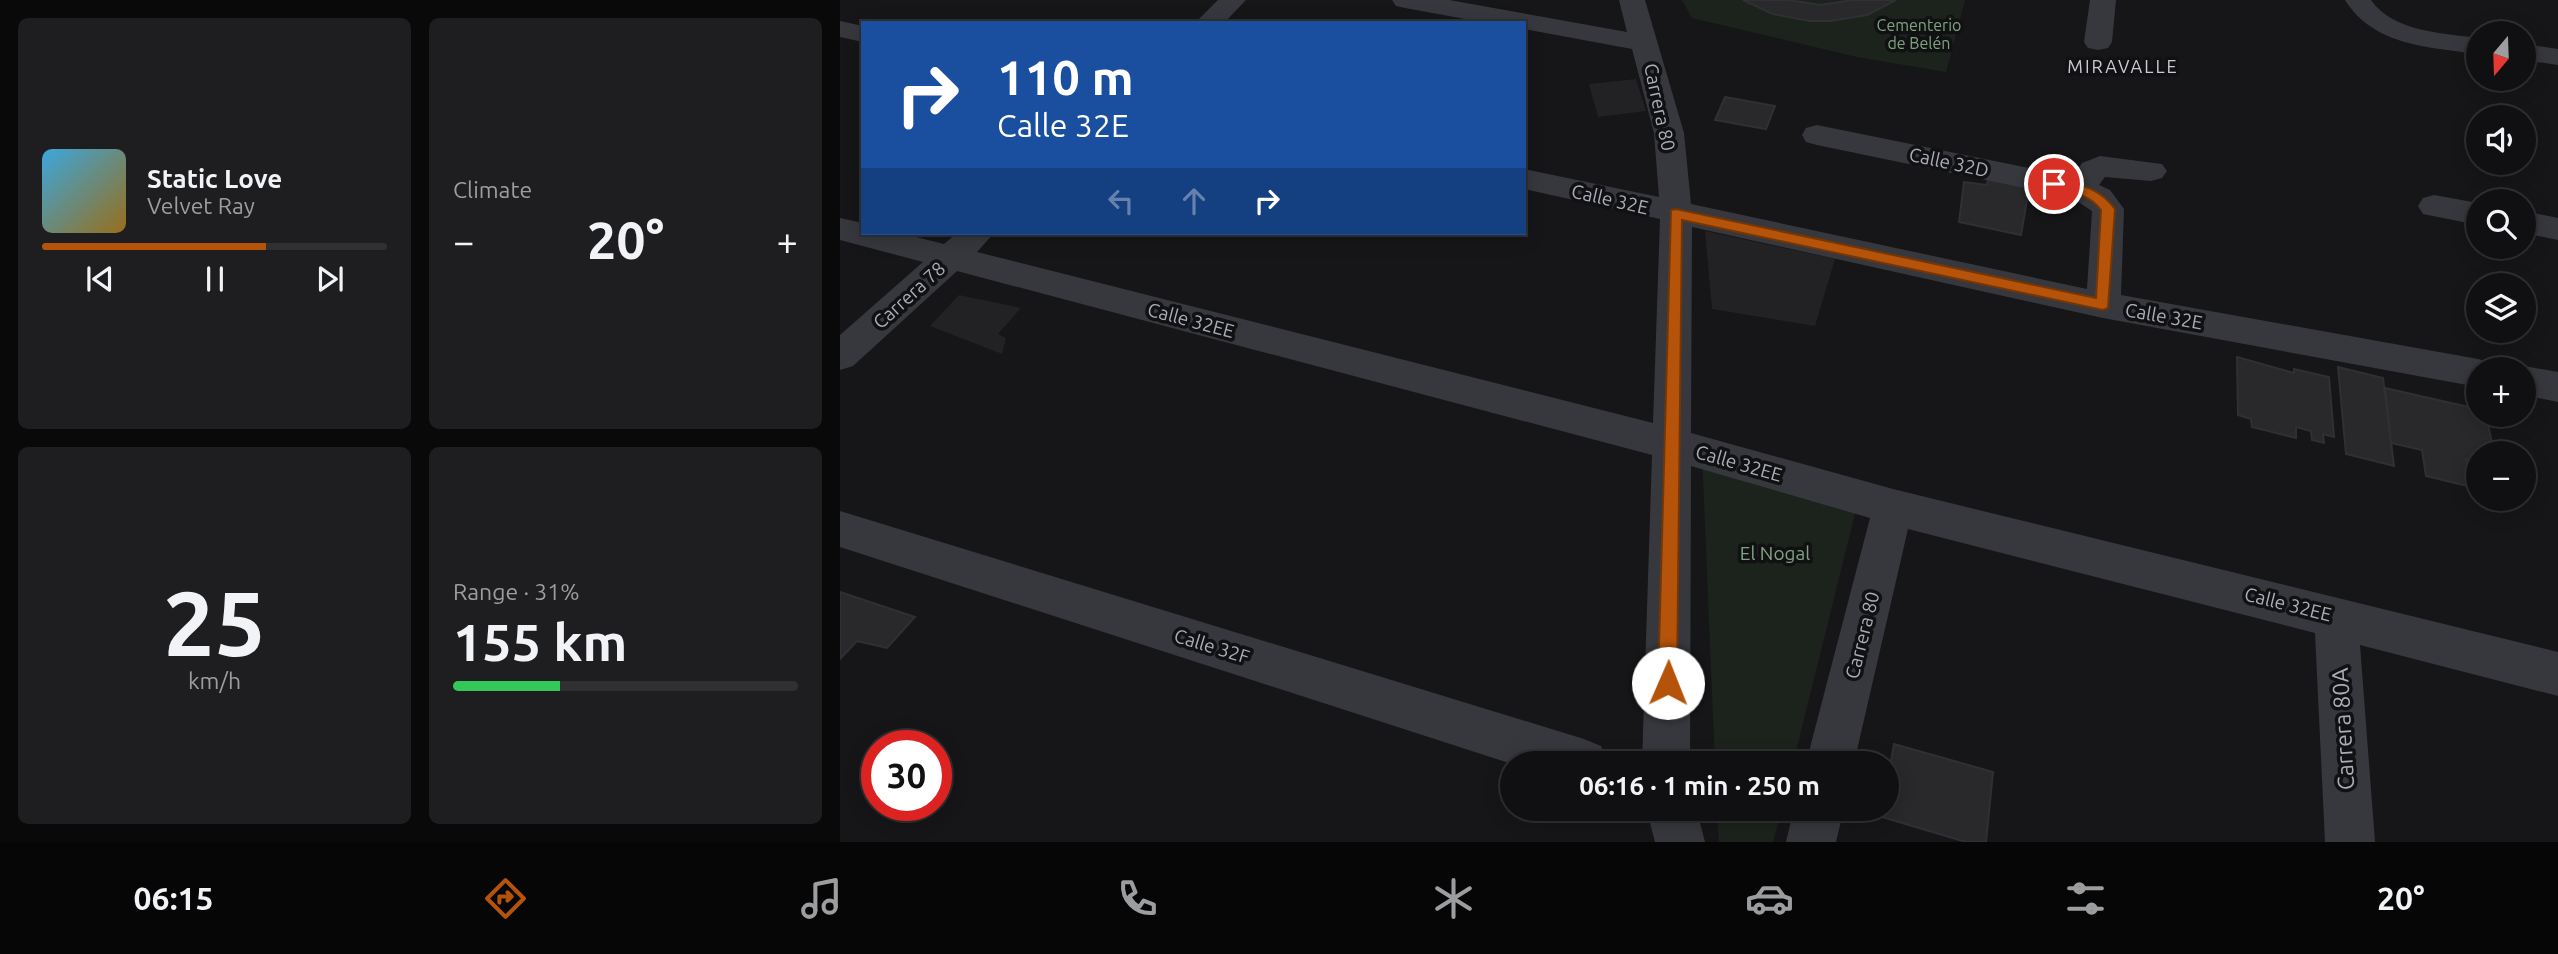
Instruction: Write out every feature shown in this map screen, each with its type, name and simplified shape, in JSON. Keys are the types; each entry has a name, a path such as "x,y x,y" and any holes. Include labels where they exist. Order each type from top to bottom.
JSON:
{"street":[{"path":"1210,21 1233,0"},
{"path":"1405,0 1522,21"},
{"name":"Carrera 80","path":"1632,0 1669,133 1676,214 1666,751"},
{"path":"2098,43 2103,0"},
{"path":"2360,6 2387,26 2419,37 2466,44"},
{"path":"1526,22 1645,43"},
{"path":"840,29 861,34"},
{"path":"2536,54 2558,57"},
{"name":"Calle 32D","path":"1818,135 2081,189"},
{"path":"2103,305 2108,209 2099,198 2081,189 2093,170 2100,166 2151,171"},
{"name":"Calle 32E","path":"1526,179 2103,305 2466,371"},
{"path":"2434,206 2466,212"},
{"path":"2536,224 2558,229"},
{"name":"Calle 32EE","path":"840,229 861,232"},
{"name":"Calle 32EE","path":"886,235 964,245 1893,507 2336,616 2558,674"},
{"name":"Carrera 78","path":"840,356 964,245"},
{"path":"2536,383 2558,387"},
{"name":"Carrera 80","path":"1833,751 1893,507"},
{"name":"Calle 32F","path":"840,529 1546,751"},
{"name":"Carrera 80A","path":"2336,616 2350,842"},
{"path":"1674,821 1680,842"},
{"path":"1811,842 1816,821"}],"shaded area":[{"path":"1636,79 1646,111 1598,117 1589,84"},
{"path":"1705,231 1835,259 1815,326 1712,309"},
{"path":"959,295 1021,308 998,334 1006,338 1002,354 930,326"}],"green space":[{"name":"Cementerio de Belén","path":"1682,0 1965,0 1946,72 1857,57 1692,18"},
{"name":"El Nogal","path":"1702,451 1858,502 1796,751 1714,751"},
{"path":"1718,821 1779,821 1773,842 1719,842"}],"building":[{"path":"1743,0 1789,0 1820,5 1853,0 1896,0 1867,15 1810,21 1773,14"},
{"path":"1725,97 1775,106 1766,129 1715,120"},
{"path":"1989,174 2030,183 2021,235 1959,222 1964,182 1987,185"},
{"path":"2237,357 2294,373 2294,369 2329,377 2334,437 2323,434 2324,443 2312,440 2311,431 2296,427 2296,438 2252,427 2251,419 2238,415"},
{"path":"2338,367 2383,378 2394,466 2346,454"},
{"path":"2385,388 2466,406 2466,427 2489,427 2491,441 2466,441 2466,486 2426,476 2422,450 2391,443"},
{"path":"840,592 915,617 887,648 857,641 840,659"},
{"path":"1894,744 1993,772 1986,842 1966,842 1895,821 1899,821 1899,751 1893,751"}],"district":[{"name":"MIRAVALLE","path":"2123,67"}],"route":[{"path":"1668,683 1676,214 2103,305 2108,209 2099,198 2081,189 2054,184"}]}
